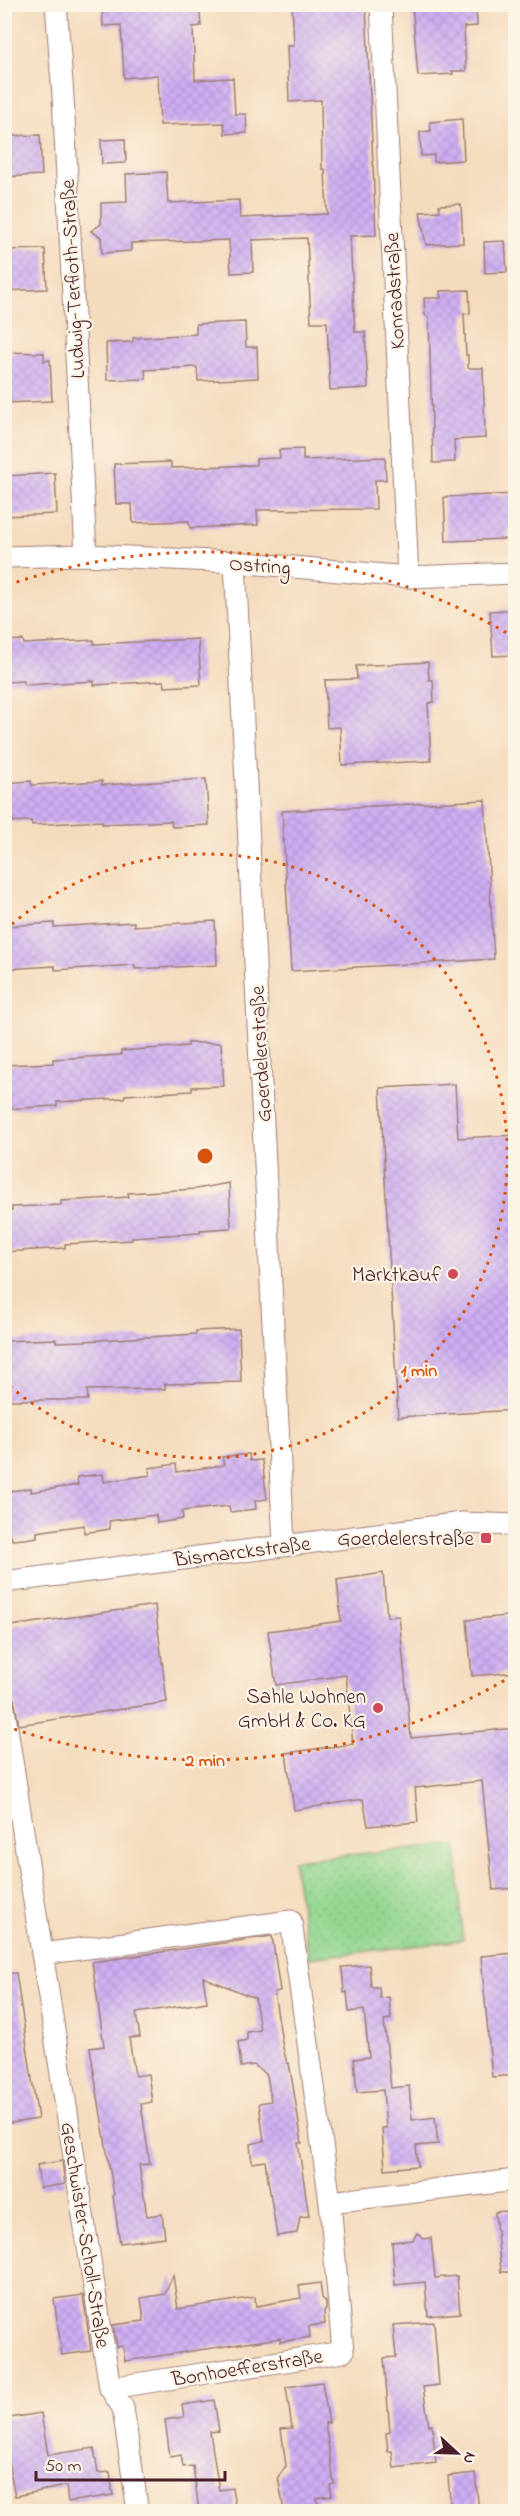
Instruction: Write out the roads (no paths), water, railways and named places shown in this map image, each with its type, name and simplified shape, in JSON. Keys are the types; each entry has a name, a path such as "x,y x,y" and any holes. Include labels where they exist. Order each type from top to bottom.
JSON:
{"street":[{"name":"Konradstraße","path":"381,4 408,577"},
{"name":"Ludwig-Terfloth-Straße","path":"53,7 63,96 86,555"},
{"name":"Ostring","path":"4,557 86,555 235,562 408,577 516,573"},
{"name":"Goerdelerstraße","path":"235,562 284,1545"},
{"name":"Bismarckstraße","path":"4,1581 462,1523 516,1525"},
{"name":"Geschwister-Scholl-Straße","path":"4,1709 110,2388 123,2408 138,2511"},
{"name":"Bonhoefferstraße","path":"42,1954 291,1921 330,2202 343,2352 110,2388"},
{"path":"330,2202 516,2181"}],"place":[{"name":"Marktkauf","path":"453,1274"},
{"name":"Goerdelerstraße","path":"486,1538"},
{"name":"Sahle Wohnen GmbH & Co. KG","path":"378,1708"}]}
